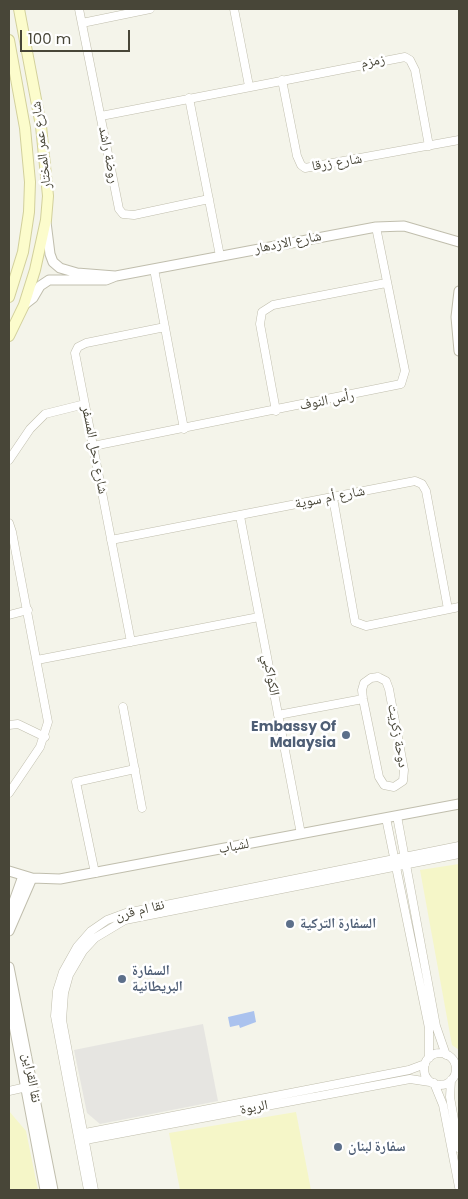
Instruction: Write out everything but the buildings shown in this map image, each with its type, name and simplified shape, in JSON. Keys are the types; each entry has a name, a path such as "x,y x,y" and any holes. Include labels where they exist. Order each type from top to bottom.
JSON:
{"main road":[{"name":"شارع عمر المختار","path":"9,336 24,305 36,270 46,220 48,196 45,149 19,9"},
{"name":"شارع عمر المختار","path":"9,40 25,128 30,182 29,212 22,252 9,297"}],"street":[{"name":"روضة راشد","path":"79,9 117,204 123,214 134,215 209,199"},
{"path":"82,23 150,9"},
{"path":"234,9 249,86"},
{"name":"زمزم","path":"101,116 406,57 410,60 415,70 429,146"},
{"name":"شارع زرقا","path":"282,80 297,156 301,165 306,168 459,140"},
{"path":"190,98 220,256"},
{"name":"شارع الازدهار","path":"46,220 50,254 53,262 60,268 77,273 116,276"},
{"name":"شارع الازدهار","path":"24,305 33,298 40,286 49,280 97,282 116,276 376,227 404,226 459,242"},
{"name":"رأس النوف","path":"93,446 276,411 401,384 405,371 376,227"},
{"path":"154,269 184,429"},
{"path":"276,411 260,324 262,312 274,305 386,283"},
{"path":"459,291 456,317 459,351"},
{"name":"شارع دحل المسفر","path":"131,642 76,357 78,347 86,343 165,327"},
{"path":"9,460 30,429 46,414 85,404"},
{"name":"شارع أم سوية","path":"111,540 413,481 422,484 427,496 448,609"},
{"path":"333,498 355,622 366,626 459,607"},
{"name":"الكواكبي","path":"240,516 301,834"},
{"path":"9,523 48,714 45,737 9,794"},
{"path":"9,614 28,610"},
{"path":"37,660 259,618"},
{"name":"دوحة زكريت","path":"378,677 387,684 404,770 403,781 394,787 384,785 379,777 363,699 363,686 368,679 378,677"},
{"path":"278,715 363,699"},
{"path":"123,707 142,808"},
{"path":"9,725 18,724 45,737"},
{"path":"96,873 76,782 135,769"},
{"name":"لشباب","path":"9,871 28,877 53,880 459,804"},
{"path":"397,816 404,856 401,866 429,1028 425,1073 432,1082 443,1105 459,1187"},
{"path":"386,818 394,858 401,866 436,1026 447,1055 456,1067 450,1097 459,1148"},
{"name":"نقا ام قرن","path":"94,1190 58,1034 56,1002 62,972 77,947 91,931 107,920 126,913 459,846"},
{"name":"نقا ام قرن","path":"88,1190 62,1020 64,993 73,966 95,938 125,920 459,854"},
{"path":"9,915 28,877"},
{"path":"9,931 28,877"},
{"name":"نقا القراين","path":"9,966 30,1087 45,1190"},
{"name":"نقا القراين","path":"9,999 53,1190"},
{"path":"427,1061 437,1054 459,1059"},
{"name":"الربوة","path":"81,1138 409,1070 427,1061"},
{"path":"432,1082 443,1085 455,1076"},
{"name":"الربوة","path":"81,1138 410,1079 432,1082"},
{"path":"9,1091 30,1087"}],"sand":[{"path":"459,864 459,1050 452,1045 420,870"},
{"path":"9,1111 26,1131 38,1190 9,1190"},
{"path":"296,1112 311,1190 180,1190 169,1133"}],"shaded area":[{"path":"203,1024 218,1101 100,1124 87,1113 74,1050"}],"water":[{"path":"254,1011 256,1022 240,1028 239,1025 230,1027 228,1017"}],"place":[{"name":"Embassy Of Malaysia","path":"346,735"},
{"name":"السفارة التركية","path":"290,924"},
{"name":"السفارة البريطانية","path":"122,979"},
{"name":"سفارة لبنان","path":"338,1147"}]}
